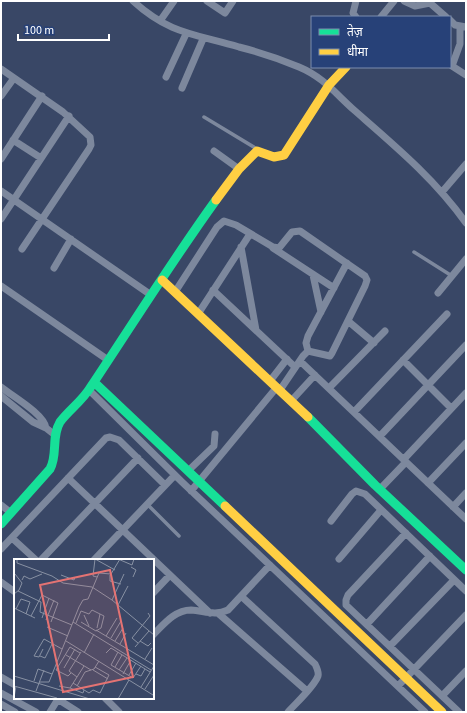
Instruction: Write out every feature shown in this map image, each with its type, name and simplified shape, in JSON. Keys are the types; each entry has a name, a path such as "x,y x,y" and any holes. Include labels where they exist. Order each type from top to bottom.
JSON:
{"street":[{"path":"133,1 160,21 186,34 239,47 299,67 329,85 412,161 442,192 466,223"},
{"path":"160,21 174,1"},
{"path":"207,1 225,13 233,1"},
{"path":"355,16 353,13 356,1"},
{"path":"382,16 394,1"},
{"path":"404,1 415,6 430,3 445,16"},
{"path":"451,21 463,27 460,44 452,66 466,75"},
{"path":"166,77 186,34"},
{"path":"182,88 203,39"},
{"path":"1,524 10,512 50,469 54,462 55,435 60,423 91,386 187,240 239,168 252,154 257,151 264,152 274,157 284,155 329,85 345,68"},
{"path":"1,69 69,116 90,137 91,145 22,249"},
{"path":"1,96 14,78"},
{"path":"1,159 42,96"},
{"path":"1,219 69,116"},
{"path":"13,140 41,158"},
{"path":"214,151 239,168"},
{"path":"442,192 466,164"},
{"path":"1,191 151,295"},
{"path":"175,292 220,223 224,221 229,221 273,247 334,288"},
{"path":"273,247 279,248 292,232 300,231 361,272 367,280 330,356 308,351"},
{"path":"198,314 250,234"},
{"path":"54,268 71,239"},
{"path":"242,247 256,330"},
{"path":"438,293 466,259"},
{"path":"191,491 279,389 308,351 307,339 347,263"},
{"path":"313,274 321,312"},
{"path":"162,280 292,400 380,489 466,570"},
{"path":"1,286 108,360"},
{"path":"213,290 287,359 315,375 466,519"},
{"path":"354,412 447,314"},
{"path":"348,321 374,343"},
{"path":"329,388 385,332"},
{"path":"380,436 466,345"},
{"path":"270,380 287,359"},
{"path":"403,360 451,408"},
{"path":"292,400 315,375"},
{"path":"91,386 188,471 407,677 442,712"},
{"path":"91,386 191,491 425,712"},
{"path":"1,387 40,416 45,423 46,428"},
{"path":"380,489 466,393"},
{"path":"1,396 33,422 46,428 55,435"},
{"path":"188,471 214,446 215,434"},
{"path":"1,549 106,438 110,437 119,440 166,485"},
{"path":"428,483 466,443"},
{"path":"43,559 138,458"},
{"path":"95,559 175,475"},
{"path":"68,478 153,559"},
{"path":"330,521 356,491 365,494 466,592"},
{"path":"453,507 466,493"},
{"path":"1,505 10,512"},
{"path":"339,559 381,510"},
{"path":"406,533 348,595 346,605 459,712"},
{"path":"12,538 35,559"},
{"path":"367,624 430,556"},
{"path":"154,560 210,613"},
{"path":"154,634 172,617 181,612 191,610 220,614 228,610 270,565"},
{"path":"154,592 170,575"},
{"path":"390,646 454,580"},
{"path":"1,582 14,591"},
{"path":"241,596 315,664 318,670 318,676 288,712"},
{"path":"220,614 307,691"},
{"path":"398,686 466,615"},
{"path":"442,696 466,671"},
{"path":"1,676 14,683"},
{"path":"1,693 36,712"},
{"path":"50,712 57,699 78,712"},
{"path":"106,699 119,712"},
{"path":"1,704 15,712"}],"lane":[{"path":"204,117 264,152"},
{"path":"414,252 452,276"},
{"path":"147,504 179,536"}],"traffic: fast":[{"path":"1,524 50,469 54,458 57,428 60,422 87,393 216,200"},
{"path":"94,382 225,506"},
{"path":"308,417 375,485 466,570"}],"traffic: slow":[{"path":"216,200 239,169 257,151 274,157 284,155 329,85 345,68"},
{"path":"162,280 308,417"},
{"path":"225,506 442,712"}]}
